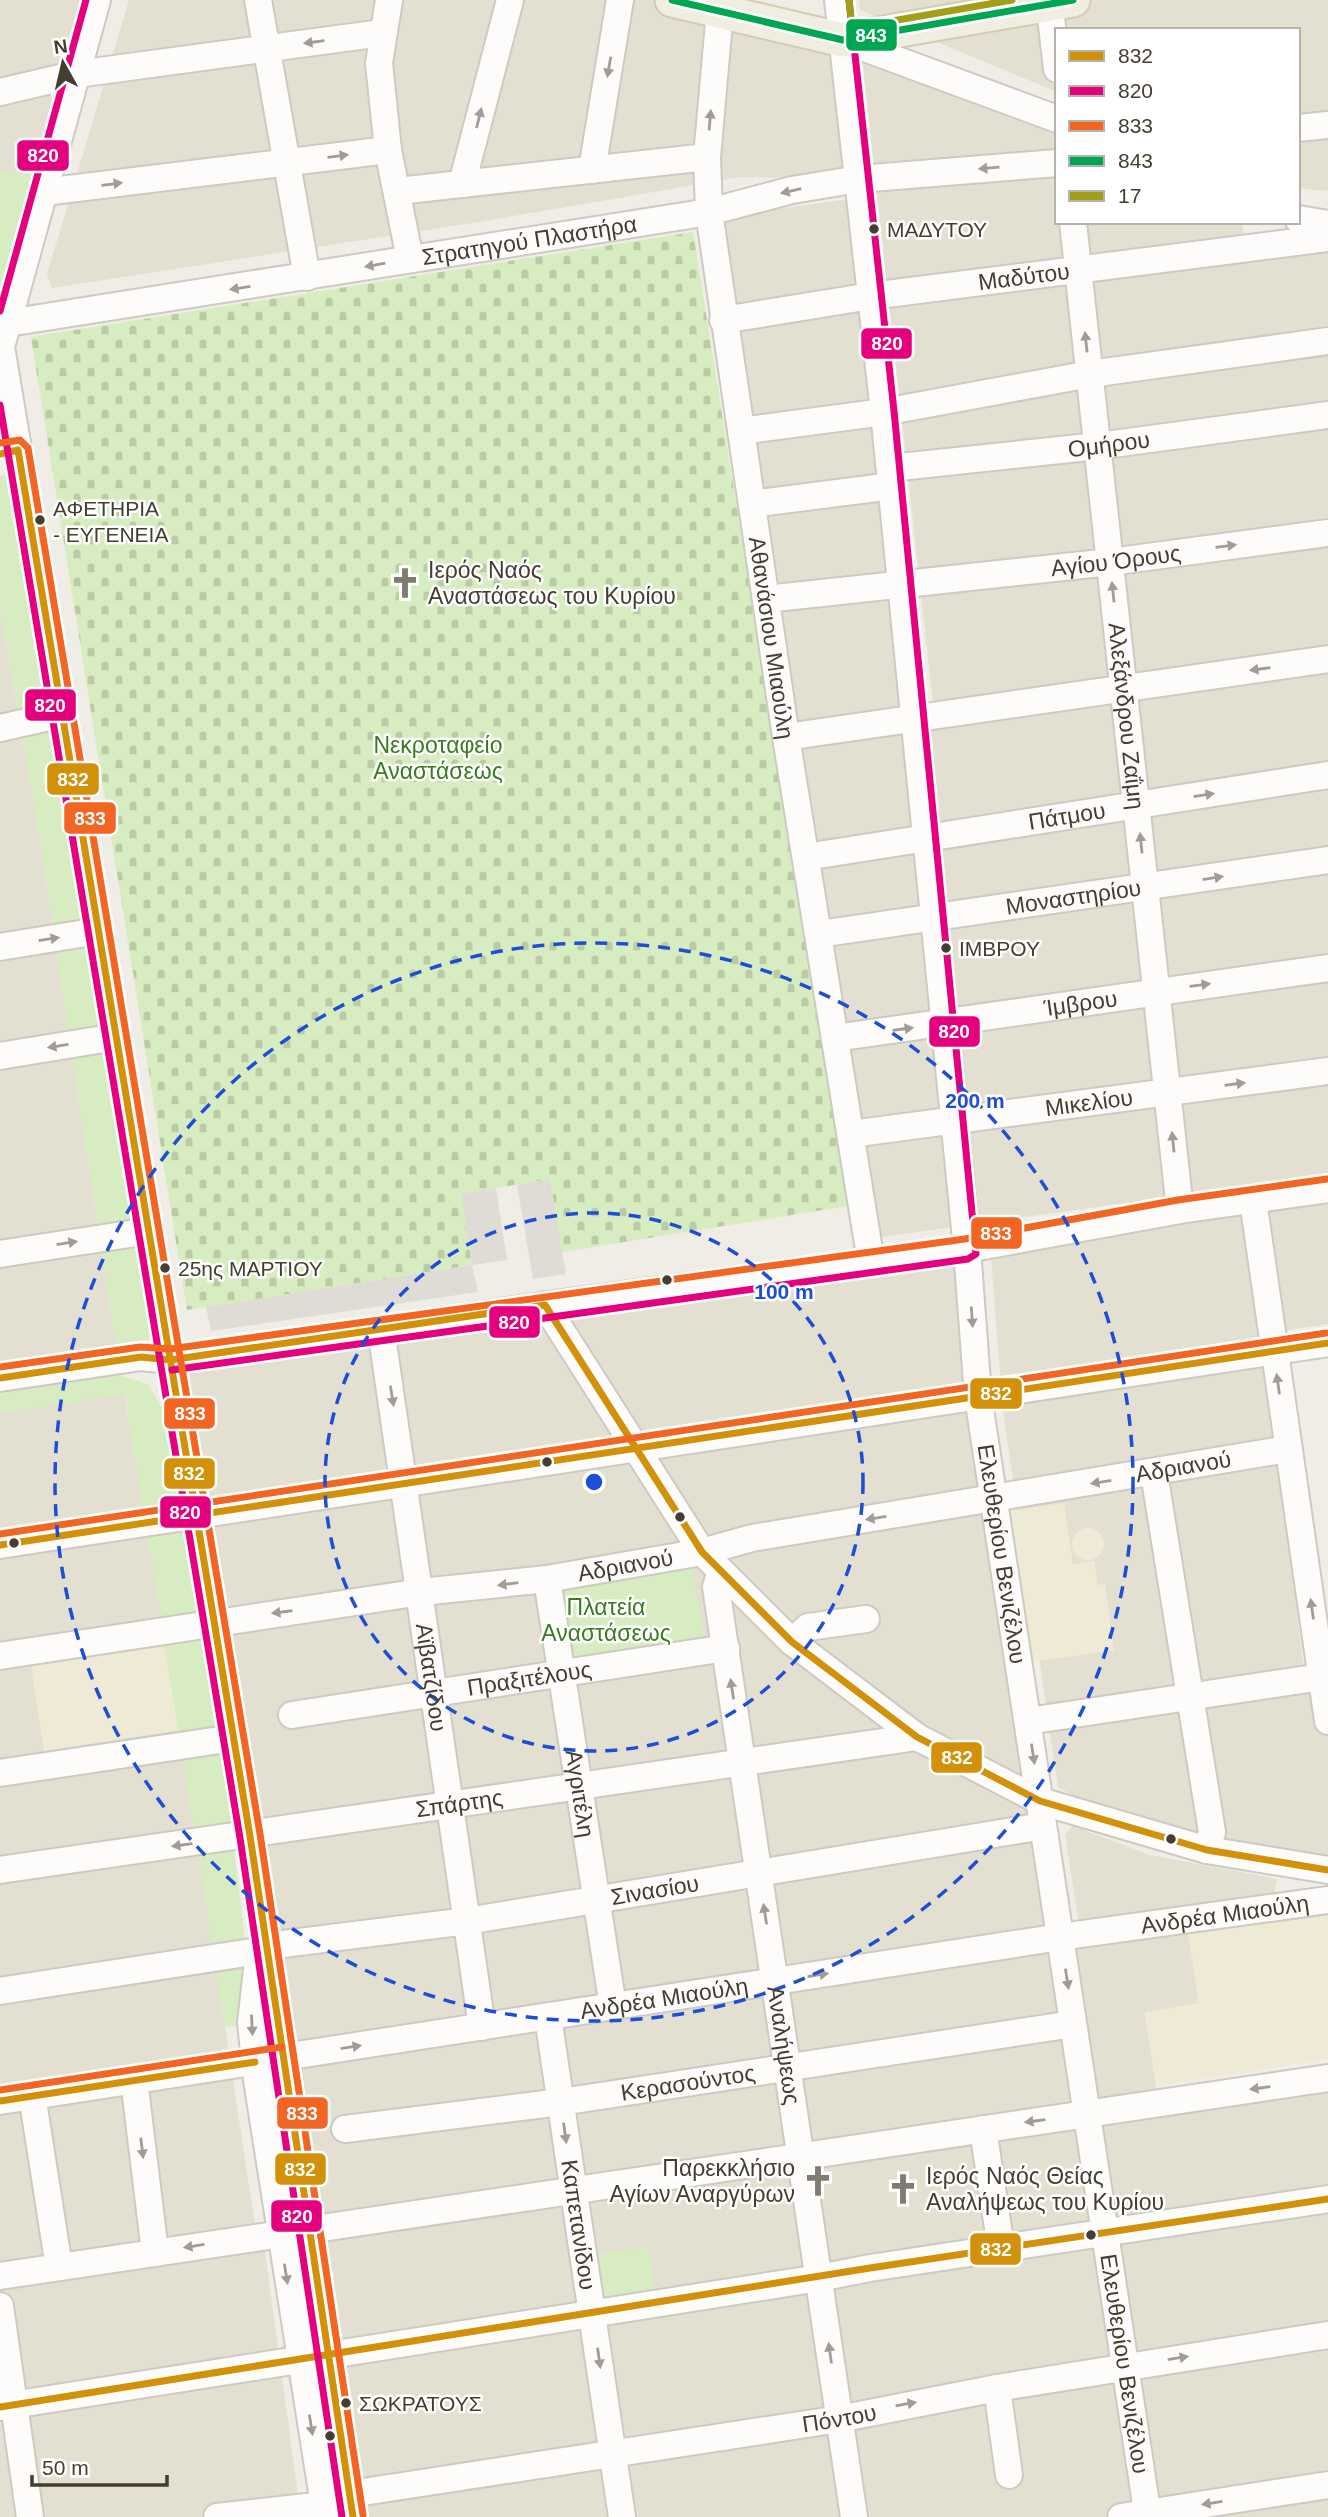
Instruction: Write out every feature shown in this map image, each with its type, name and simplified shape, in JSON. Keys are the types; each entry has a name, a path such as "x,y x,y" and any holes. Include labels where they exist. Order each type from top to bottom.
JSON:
{"main road":[{"path":"673,0 843,40 1057,1"}],"street":[{"path":"97,0 44,192 4,322 1,347 9,452 62,714 149,1231 250,1836 247,1862 284,2057 352,2506"},
{"path":"258,0 307,277"},
{"path":"389,0 379,63 388,150 410,259"},
{"path":"462,184 510,0"},
{"path":"592,170 620,0"},
{"name":"Ελευθερίου Βενιζέλου","path":"838,0 891,477 967,1249 978,1396 1147,2515"},
{"path":"1057,1 1057,28"},
{"name":"Αθανάσιου Μιαούλη","path":"720,11 707,157 709,212 786,737 871,1262"},
{"path":"0,92 77,74 382,33"},
{"path":"843,40 1055,118"},
{"path":"1300,128 1328,125"},
{"path":"44,192 388,150"},
{"path":"398,191 707,157"},
{"name":"Στρατηγού Πλαστήρα","path":"4,322 307,277 709,212 792,190 859,179 1055,163"},
{"path":"1300,220 1328,235"},
{"name":"Αλεξάνδρου Ζαΐμη","path":"1073,224 1181,1210"},
{"name":"Μαδύτου","path":"723,320 871,296 1328,235"},
{"path":"741,431 884,412 1090,374 1328,341"},
{"name":"Ομήρου","path":"752,504 891,477 1328,415"},
{"name":"Αγίου Όρους","path":"766,599 901,582 1110,562 1328,533"},
{"path":"786,737 1328,659"},
{"path":"0,728 62,714"},
{"name":"Πάτμου","path":"806,857 1328,775"},
{"name":"Μοναστηρίου","path":"818,934 1328,860"},
{"path":"0,947 98,931"},
{"name":"Ίμβρου","path":"835,1038 1157,990 1328,968"},
{"path":"0,1056 116,1037"},
{"name":"Μικελίου","path":"851,1134 1328,1071"},
{"path":"0,1378 141,1357 170,1360 545,1305 967,1249 1181,1210 1328,1189"},
{"path":"1253,1200 1273,1351 1325,1676 1328,1721"},
{"path":"0,1254 149,1231"},
{"path":"545,1305 634,1448 702,1552 720,1573 792,1642 917,1737 1041,1813 1207,1850 1328,1870"},
{"name":"Αϊβατζίδου","path":"381,1329 482,2027"},
{"path":"0,1545 1328,1343"},
{"name":"Αδριανού","path":"0,1656 214,1621 421,1592 547,1579 702,1552 752,1538 1288,1449"},
{"path":"1154,1473 1212,1832 1207,1850"},
{"name":"Αναλήψεως","path":"720,1573 716,1587 803,2155 854,2517"},
{"name":"Αγριτέλη","path":"547,1579 613,2007"},
{"path":"792,1642 808,1627 866,1619"},
{"name":"Πραξιτέλους","path":"292,1716 435,1696 726,1648"},
{"path":"1028,1721 1325,1676"},
{"name":"Σπάρτης","path":"0,1870 250,1836 917,1737"},
{"path":"0,1773 233,1738"},
{"name":"Σινασίου","path":"0,1991 263,1949 467,1921 596,1897 759,1872 1041,1813"},
{"name":"Ανδρέα Μιαούλη","path":"0,2101 1060,1937 1328,1900"},
{"path":"217,2517 325,2511 279,2233 255,2062 252,2007 263,1949"},
{"name":"Καπετανίδου","path":"548,2017 622,2517"},
{"name":"Κερασούντος","path":"345,2129 561,2102 1073,2024"},
{"path":"0,2276 351,2221 1328,2078"},
{"path":"134,2080 155,2252"},
{"path":"32,2095 60,2267"},
{"path":"983,2129 1001,2248"},
{"path":"6,2406 300,2357 329,2355 1328,2199"},
{"path":"0,2306 6,2406 30,2517"},
{"name":"Πόντου","path":"352,2506 613,2452 839,2419 1125,2366 1328,2335"},
{"path":"997,2388 1009,2475"},
{"path":"1121,2517 1263,2506 1328,2485"}],"shaded area":[{"path":"0,0 93,0 53,166 0,174"},
{"path":"129,0 693,0 843,24 852,175 825,179 741,177 479,222 52,288 47,274"},
{"path":"859,0 1328,0 1328,191 1300,188 1300,28 1055,28 1055,91 860,10"},
{"path":"860,38 1055,131 1055,224 1242,224 1248,261 1328,251 1328,647 933,704"},
{"path":"849,199 908,719 786,737 705,219"},
{"path":"0,608 35,808 116,1344 167,1645 255,2225 0,2263"},
{"path":"1328,666 1328,1175 874,1238 798,743"},
{"path":"550,1179 566,1274 533,1279 517,1185"},
{"path":"496,1188 507,1260 472,1265 461,1194"},
{"path":"1328,1199 1328,1324 1262,1334 1306,1686 1328,1683 1328,1860 1239,1846 1089,1805 1058,1787 1003,1411 990,1246"},
{"path":"962,1251 1057,1926 293,2046 188,1369"},
{"path":"472,1265 478,1292 211,1331 206,1307"},
{"path":"1064,1503 1073,1564 1094,1561 1098,1585 1105,1584 1114,1650 1026,1663 1004,1512"},
{"path":"1088,1528 1099,1533 1104,1544 1099,1555 1088,1560 1077,1555 1072,1544 1077,1533"},
{"path":"167,1645 180,1730 44,1751 31,1665"},
{"path":"1073,1826 1150,1855 1277,1879 1274,1894 1185,1908 1199,2003 1145,2013 1160,2112 1328,2088 1328,2517 362,2517 294,2064 1082,1944 1065,1835"},
{"path":"1328,1910 1328,2059 1156,2086 1145,2012 1199,2003 1188,1933"},
{"path":"264,2244 301,2517 0,2517 0,2284"}],"green space":[{"path":"53,166 16,285 0,288 0,174"},
{"name":"Νεκροταφείο Αναστάσεως","path":"693,232 848,1206 562,1252 550,1179 461,1194 472,1265 187,1310 31,337"},
{"path":"6,474 155,1333 150,1339 116,1344 35,808 0,608 0,476"},
{"path":"121,1376 148,1384 161,1406 233,1823 244,1937 239,2025 225,2027 125,1394 0,1413 0,1394"},
{"name":"Πλατεία Αναστάσεως","path":"692,1566 705,1645 566,1668 553,1589"},
{"path":"276,2090 295,2209 290,2209 270,2096"},
{"path":"648,2247 654,2290 599,2298 593,2255"}],"transit line":[{"name":"820","path":"0,311 86,0"},
{"name":"843","path":"672,0 843,40 1073,0"},
{"name":"820","path":"172,1370 968,1259 976,1254 894,411 849,0"},
{"name":"17","path":"849,0 852,28 1012,0"},
{"name":"820","path":"0,405 240,1838 342,2517"},
{"name":"833","path":"0,443 20,440 28,448 260,1834 363,2515"},
{"name":"832","path":"0,454 18,450 250,1836 353,2517"},
{"name":"833","path":"0,1367 140,1347 170,1349 965,1239 1178,1200 1327,1179"},
{"name":"832","path":"0,1378 141,1357 170,1360 545,1305 702,1552 792,1642 917,1737 1040,1801 1207,1850 1328,1870"},
{"name":"833","path":"0,1534 1326,1333"},
{"name":"832","path":"0,1545 1328,1343"},
{"name":"833","path":"0,2090 282,2047"},
{"name":"832","path":"0,2101 255,2062"},
{"name":"832","path":"0,2407 870,2268 1328,2199"}],"place":[{"name":"ΜΑΔΥΤΟΥ","path":"874,229"},
{"name":"ΑΦΕΤΗΡΙΑ - ΕΥΓΕΝΕΙΑ","path":"40,520"},
{"name":"Ιερός Ναός Αναστάσεως του Κυρίου","path":"405,583"},
{"name":"ΙΜΒΡΟΥ","path":"946,948"},
{"name":"25ης ΜΑΡΤΙΟΥ","path":"165,1268"},
{"name":"Παρεκκλήσιο Αγίων Αναργύρων","path":"818,2181"},
{"name":"Ιερός Ναός Θείας Αναλήψεως του Κυρίου","path":"903,2189"},
{"name":"ΣΩΚΡΑΤΟΥΣ","path":"346,2403"}]}
